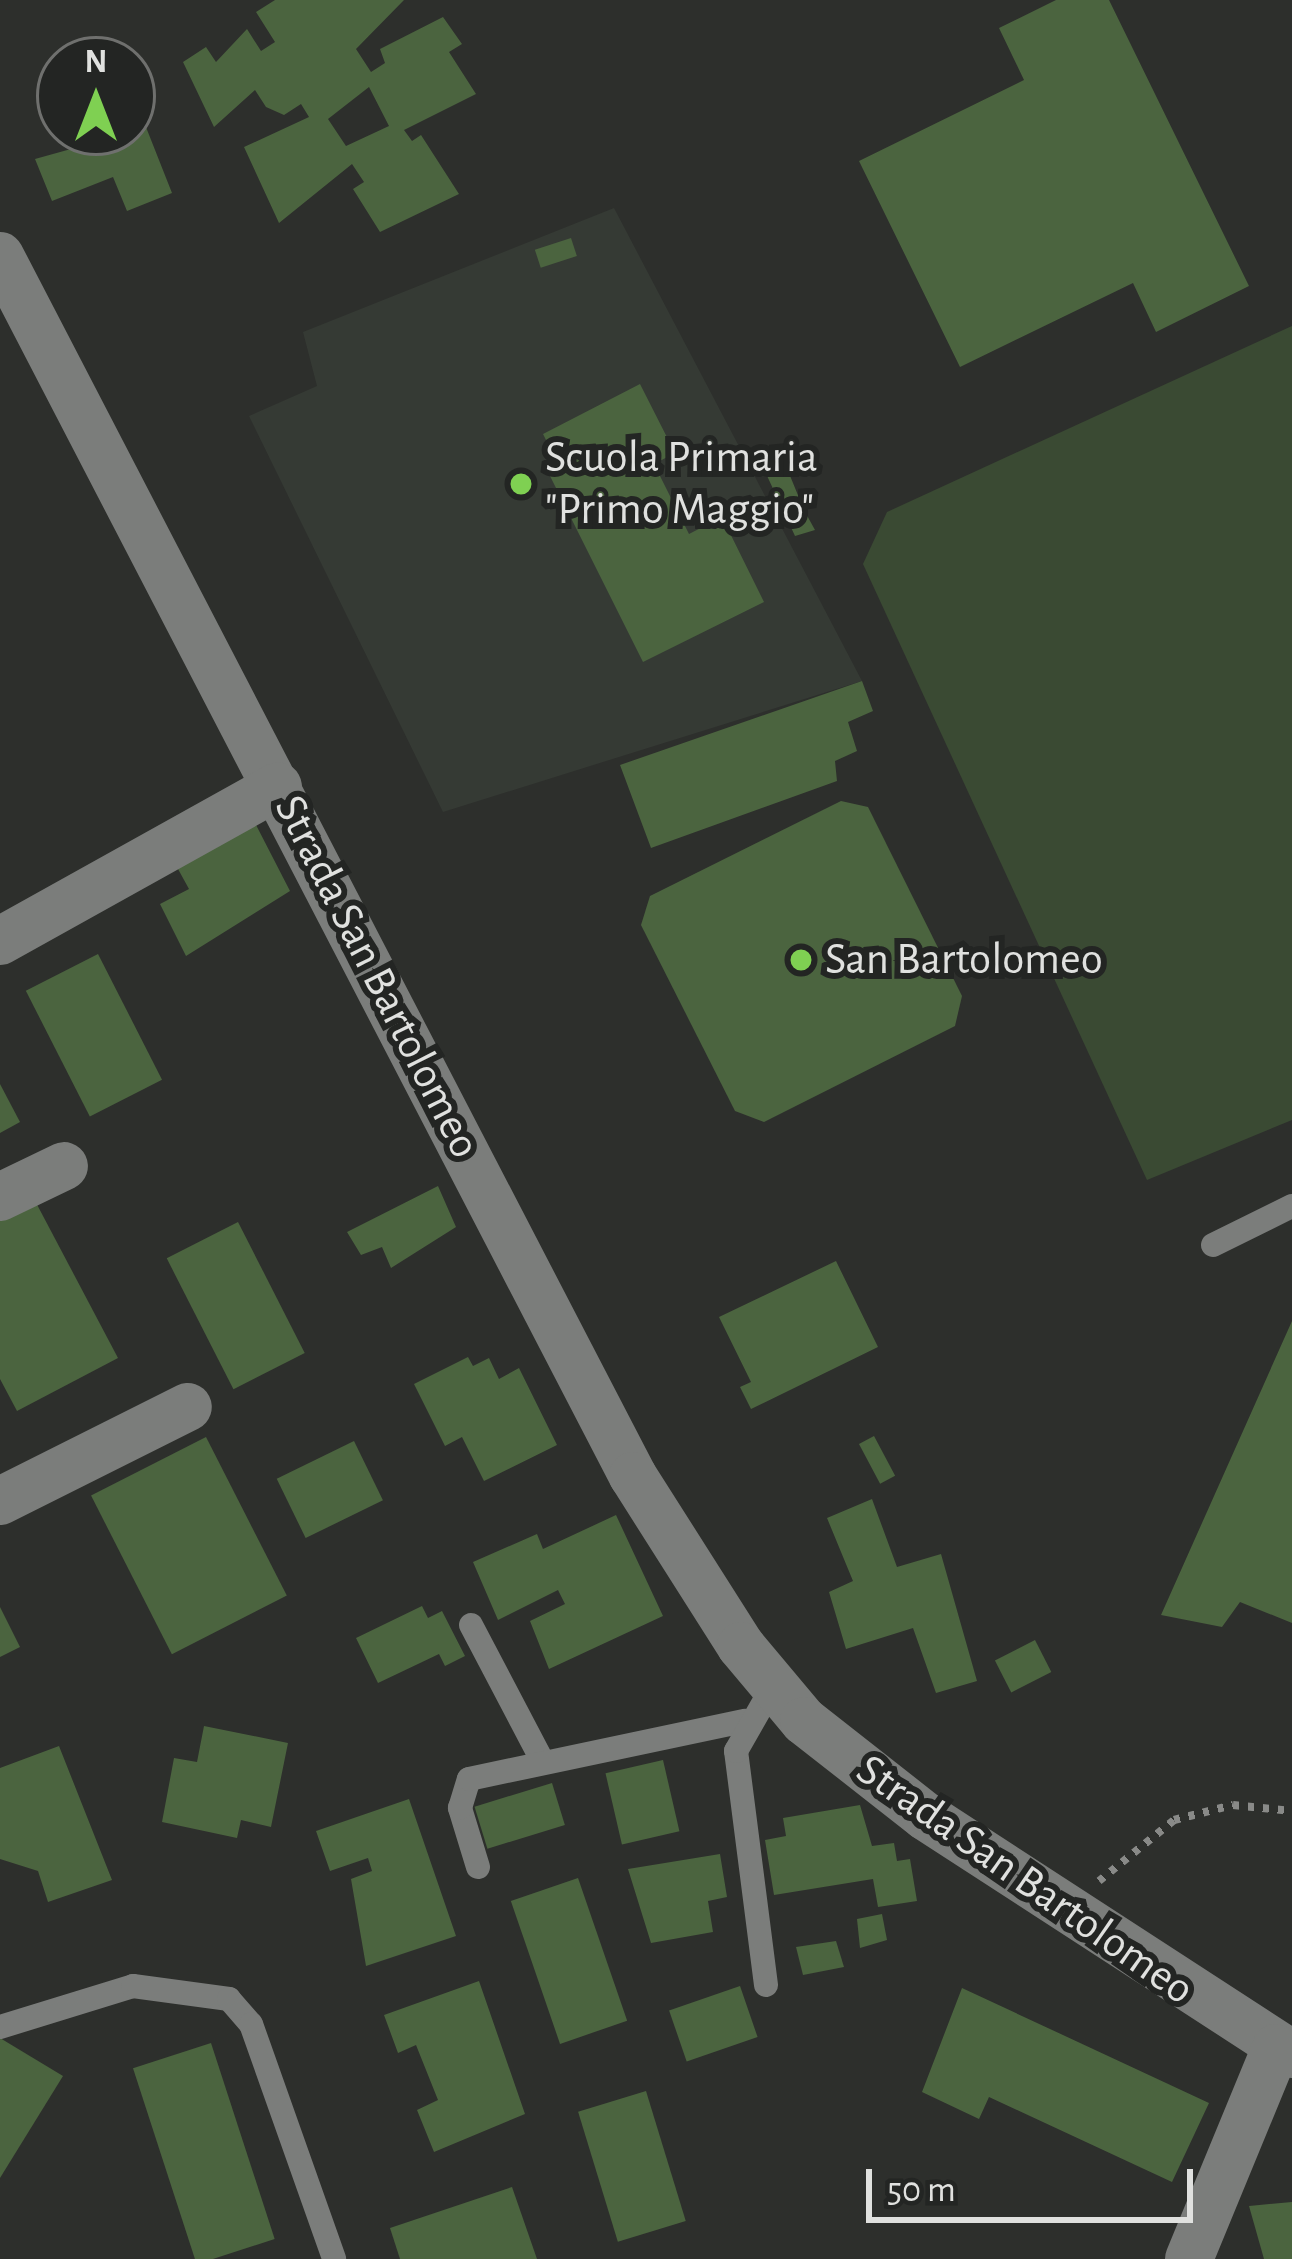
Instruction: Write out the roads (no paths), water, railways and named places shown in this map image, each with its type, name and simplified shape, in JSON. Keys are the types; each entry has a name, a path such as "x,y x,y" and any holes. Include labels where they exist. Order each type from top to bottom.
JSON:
{"street":[{"name":"Strada San Bartolomeo","path":"0,256 633,1475 758,1704 1058,1911 1284,2051"},
{"path":"0,941 278,786"},
{"path":"0,1197 64,1166"},
{"path":"0,1501 188,1408"},
{"path":"1189,2259 1284,2051"}],"lane":[{"path":"1213,1245 1292,1206"},
{"path":"471,1625 542,1760"},
{"path":"478,1867 460,1808 469,1779 758,1704"},
{"path":"758,1704 737,1772 766,1985"},
{"path":"0,2026 133,1986 229,1999 251,2024 334,2259"}],"place":[{"name":"Scuola Primaria \"Primo Maggio\"","path":"521,484"},
{"name":"San Bartolomeo","path":"801,960"}]}
